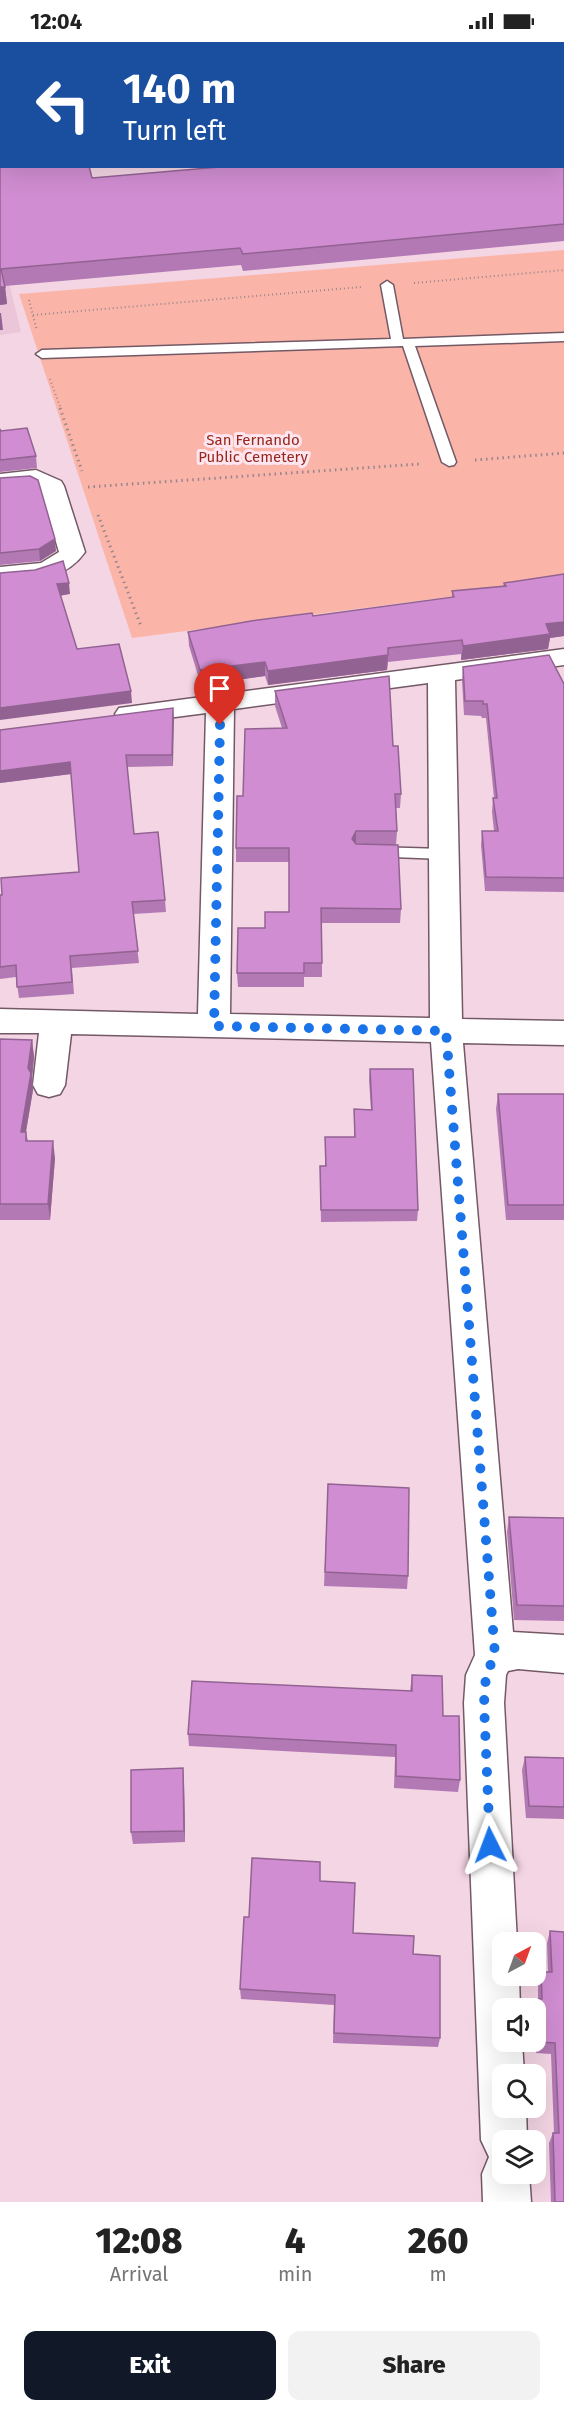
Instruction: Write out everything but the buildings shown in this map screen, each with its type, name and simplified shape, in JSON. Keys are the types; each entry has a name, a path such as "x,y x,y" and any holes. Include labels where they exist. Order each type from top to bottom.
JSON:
{"street":[{"path":"0,482 36,477 52,486 72,552 67,561 57,567 0,575"},
{"path":"104,717 564,657"},
{"path":"441,674 446,1031 495,1655 486,1675 484,1703 500,2064"},
{"path":"214,1026 220,702"},
{"path":"0,1021 56,1024 564,1033"},
{"path":"49,1085 56,1024"},
{"path":"495,1655 518,1650 564,1654"},
{"path":"506,2184 507,2202"}],"lane":[{"path":"387,285 403,342 449,462"},
{"path":"42,354 564,337"},
{"path":"362,852 444,854"}],"path":[{"path":"33,315 564,270"},
{"path":"29,300 42,354 84,476"},
{"path":"92,498 88,487 564,453"},
{"path":"96,508 141,626"}],"shaded area":[{"path":"0,244 21,332 0,335"}],"green space":[{"name":"San Fernando Public Cemetery","path":"564,250 564,582 132,638 19,294"}],"route":[{"path":"220,725 214,1026 446,1031 495,1655 486,1675 484,1703 490,1845"}]}
